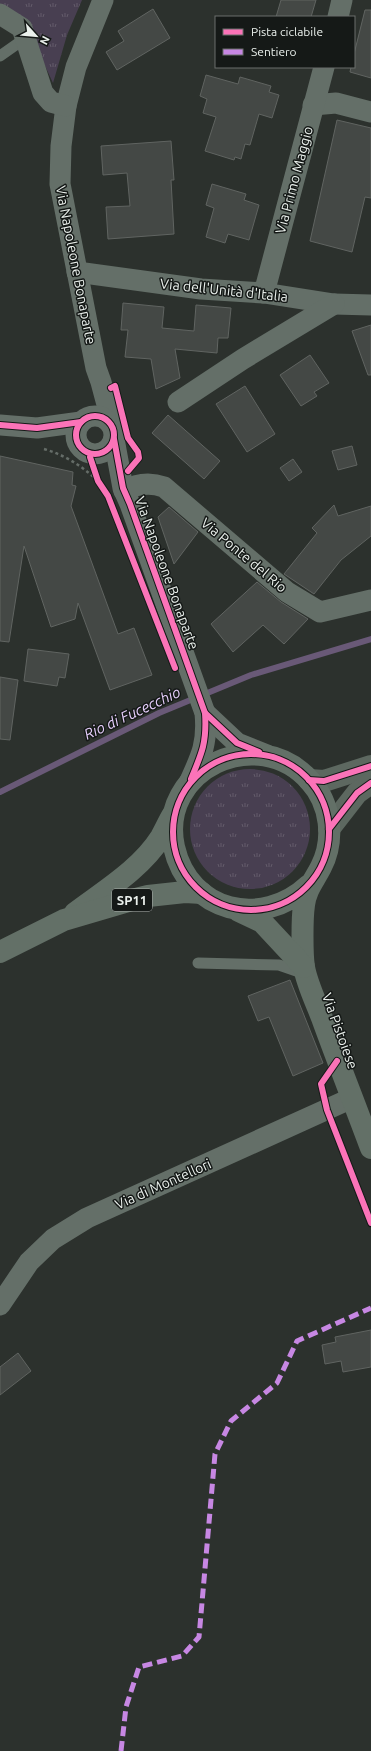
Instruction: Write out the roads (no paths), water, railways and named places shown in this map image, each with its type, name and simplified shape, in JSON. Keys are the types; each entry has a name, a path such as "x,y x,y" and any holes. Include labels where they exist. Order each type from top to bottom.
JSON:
{"main road":[{"path":"64,920 122,877 146,856 160,838 188,785 204,769 224,758 246,754 268,756 284,761 298,769 310,780 323,803 329,829 324,859 309,885 299,894 274,907 246,910 233,908 216,902 202,893 186,876 176,854 173,831 176,808"},
{"path":"310,780 324,781 371,766"},
{"path":"329,829 357,793 371,783"},
{"name":"Via Pistoiese","path":"309,885 304,906 305,971 371,1148"},
{"name":"SP11","path":"0,952 64,920 148,896 185,892 202,893"},
{"name":"Via Pistoiese","path":"233,908 262,922 305,971"}],"street":[{"name":"Via Napoleone Bonaparte","path":"103,0 76,67 66,106 61,146 60,184 96,368 101,382 113,433 123,489 205,713 207,734 201,756 188,785"},
{"path":"338,16 342,0"},
{"path":"0,14 22,28 27,37 43,93 51,102 66,106"},
{"name":"Via Primo Maggio","path":"264,293 324,68"},
{"path":"313,105 336,103 371,112"},
{"name":"Via dell'Unità d'Italia","path":"77,272 201,289 264,293 334,304 371,305"},
{"path":"178,402 243,359 334,304"},
{"name":"Via Napoleone Bonaparte","path":"96,368 90,403 76,434 85,451 123,489"},
{"path":"0,425 37,428 83,421 95,416 101,416 106,419 113,433 112,445 102,453 90,453 85,451 70,439 37,428"},
{"name":"Via Ponte del Rio","path":"123,489 147,484 164,487 287,592 320,612 371,600"},
{"name":"Via Napoleone Bonaparte","path":"205,713 237,743 268,756"},
{"name":"Via di Montellori","path":"0,1305 30,1262 53,1239 87,1218 352,1098"}],"lane":[{"path":"0,56 27,37"},
{"path":"198,963 279,965 305,971"}],"waterway":[{"name":"Rio di Fucecchio","path":"0,792 159,713 251,675 371,639"}]}
